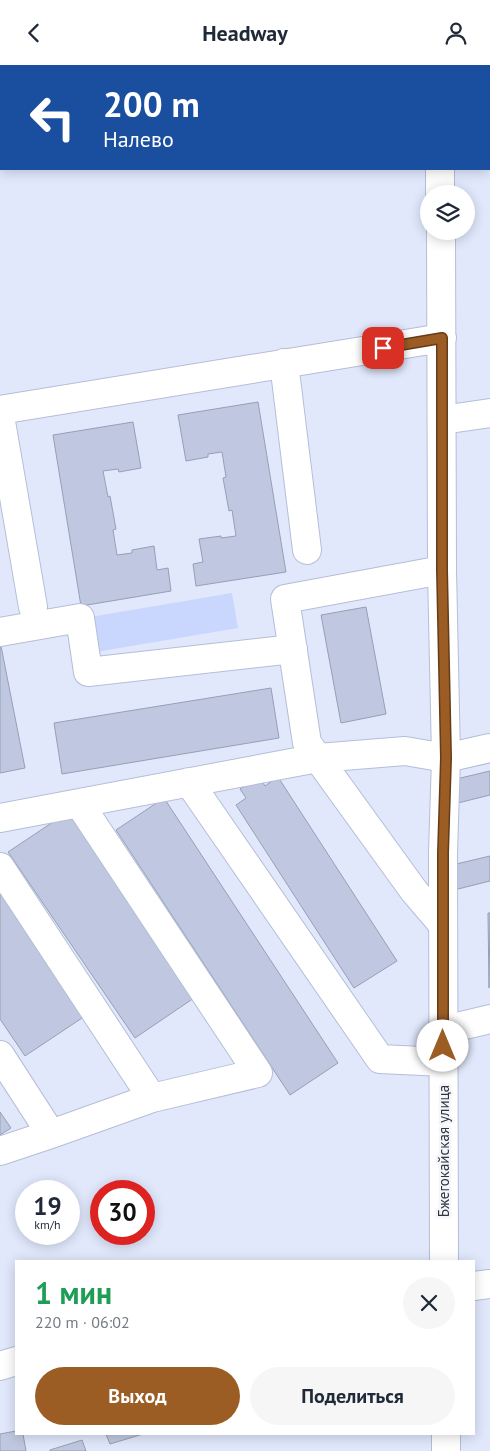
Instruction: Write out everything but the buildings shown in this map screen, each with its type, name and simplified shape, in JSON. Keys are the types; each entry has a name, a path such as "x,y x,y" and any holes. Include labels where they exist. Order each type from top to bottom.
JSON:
{"street":[{"path":"440,170 440,185"},
{"name":"Бжегокайская улица","path":"441,240 442,570 446,758 443,853 444,1260"},
{"path":"0,410 442,338"},
{"path":"284,363 307,550"},
{"path":"442,420 490,413"},
{"path":"0,416 33,607"},
{"path":"442,570 285,599 306,743 414,891 443,925"},
{"path":"0,631 80,618 88,672 293,649"},
{"path":"0,818 318,758 405,751 446,758 490,748"},
{"path":"189,782 380,1059 443,1062"},
{"path":"0,1151 152,1098 258,1073 79,803"},
{"path":"0,867 152,1098"},
{"path":"444,1030 490,1019"},
{"path":"0,1055 51,1134"},
{"path":"475,1286 490,1284"},
{"path":"0,1366 15,1361"},
{"path":"446,1435 446,1451"}],"shaded area":[{"path":"232,593 238,628 96,652 90,617"}],"route":[{"path":"383,348 442,338 442,570 446,758 443,853 443,1046"}]}
